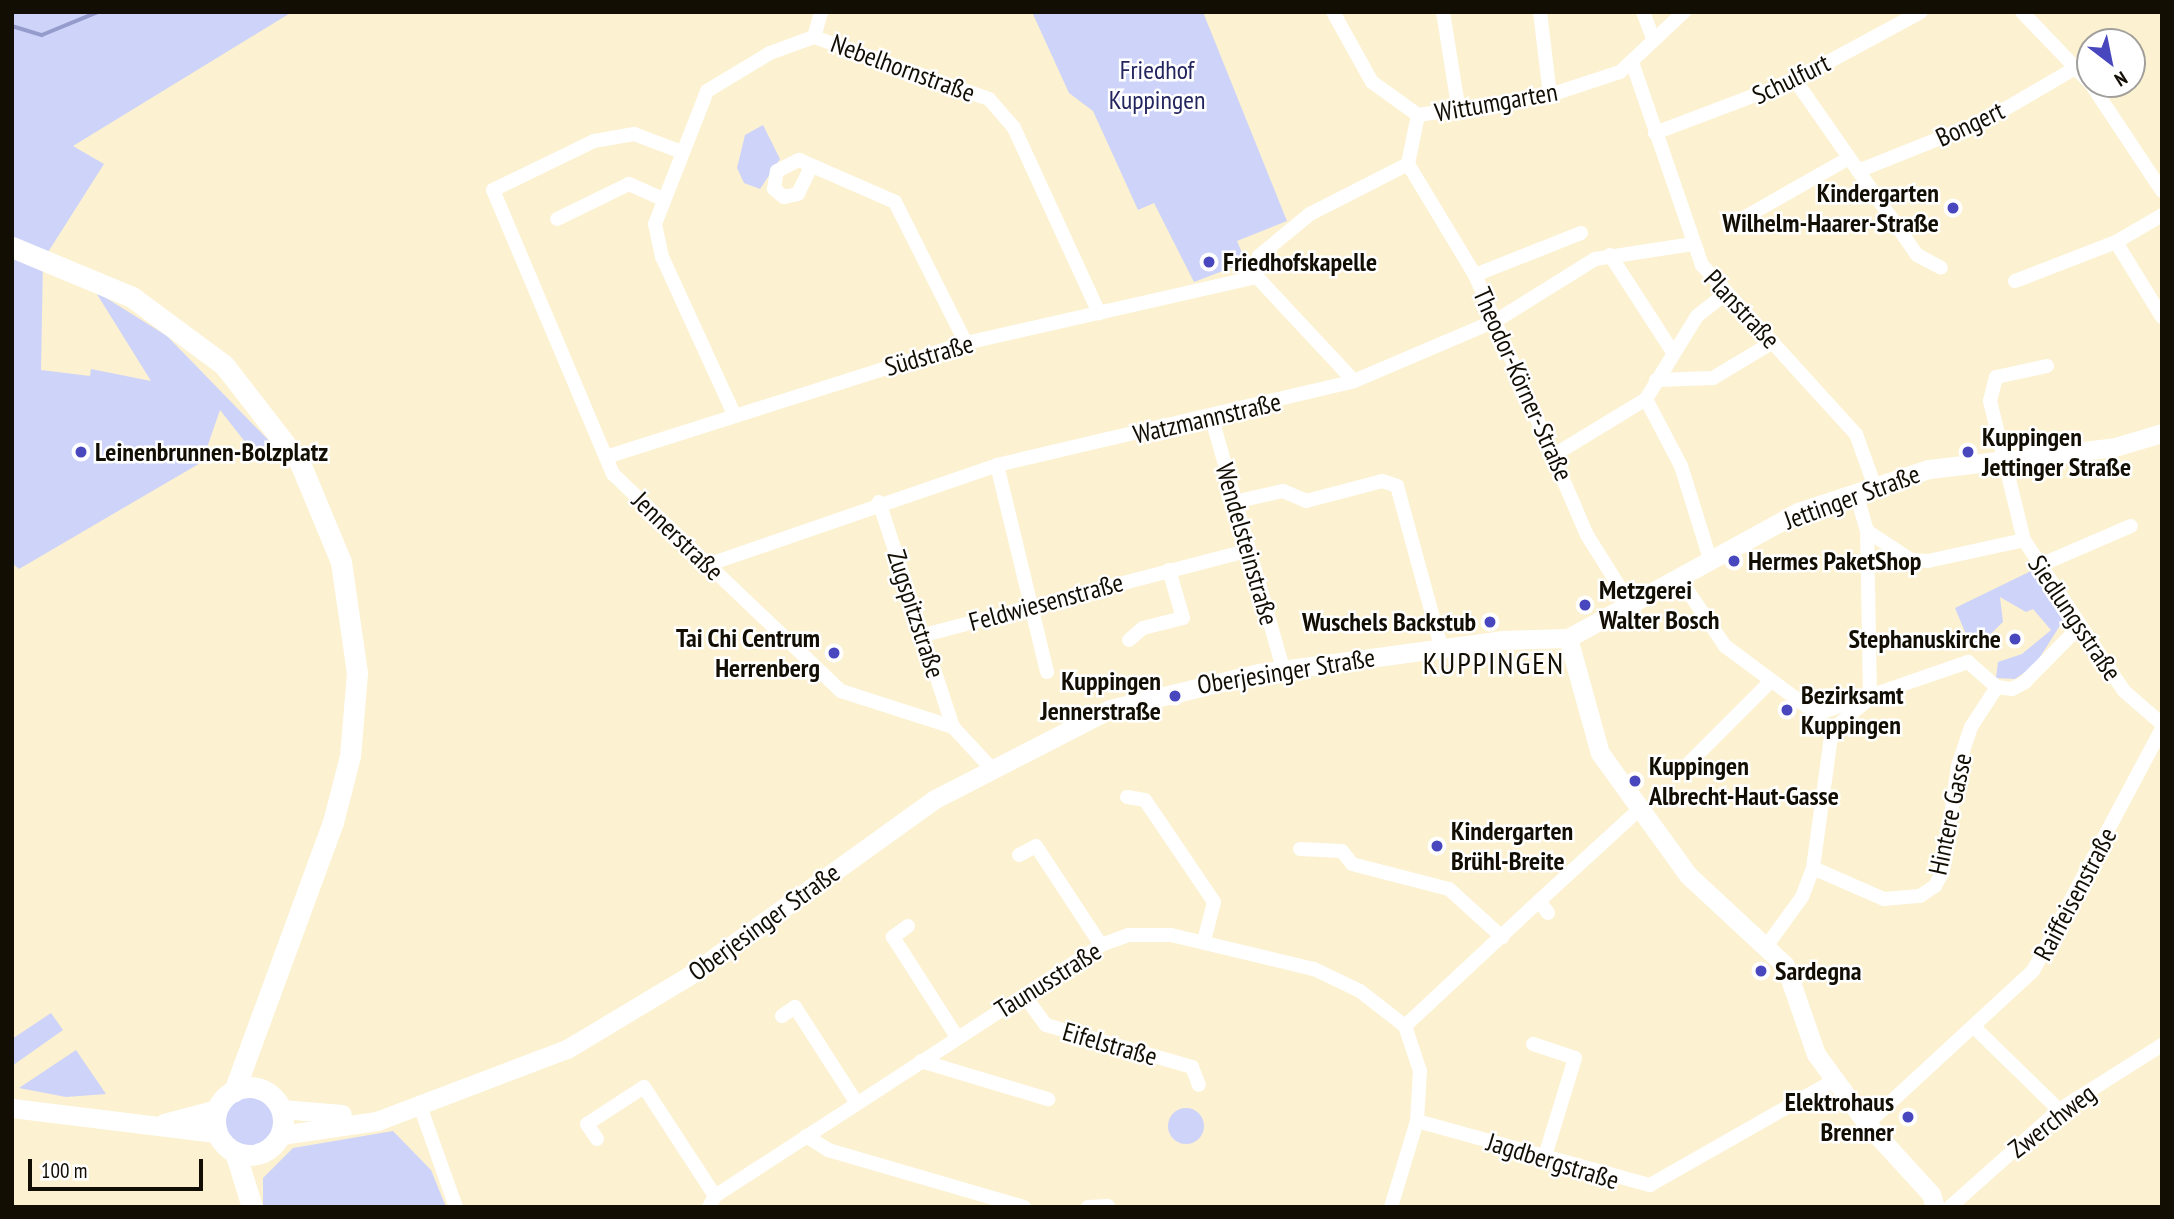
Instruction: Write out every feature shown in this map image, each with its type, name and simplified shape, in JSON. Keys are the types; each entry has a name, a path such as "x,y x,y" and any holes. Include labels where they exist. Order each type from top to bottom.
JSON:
{"main road":[{"path":"12,247 115,288 204,347 277,427 335,543 355,639 353,736 336,812 234,1091 217,1109 156,1125"},
{"name":"Jettinger Straße","path":"1568,638 1632,607 1710,559 1798,512 1866,493 1929,469 2003,456 2115,447 2162,433"},
{"path":"1568,638 1600,754 1710,900 1768,944 1785,965 1806,1031 1833,1081 1936,1207"},
{"name":"Oberjesinger Straße","path":"281,1135 377,1121 539,1063 619,1020 990,767 1110,709 1283,669 1441,648 1568,638"},
{"path":"253,1207 261,1153 281,1135 281,1109 265,1091 259,1070 264,1012"},
{"path":"234,1091 265,1091"},
{"path":"281,1109 329,1114 415,1107"},
{"path":"12,1108 217,1133 235,1152 253,1207"},
{"path":"217,1109 217,1133"},
{"path":"235,1152 261,1153"}],"street":[{"path":"814,37 821,12"},
{"name":"Wittumgarten","path":"1334,12 1372,82 1418,116 1459,112 1550,95 1633,65"},
{"path":"1443,12 1459,112"},
{"path":"1540,12 1550,95"},
{"path":"1643,12 1652,36"},
{"path":"1633,65 1652,36 1684,12"},
{"name":"Schulfurt","path":"1655,133 1795,80 1921,12"},
{"path":"2022,12 2076,66"},
{"name":"Nebelhornstraße","path":"734,414 662,257 655,224 679,151 716,80 814,37 989,99 1014,128 1099,313"},
{"name":"Planstraße","path":"1633,65 1693,244 1724,295 1773,342 1856,434 1866,493 1870,698"},
{"name":"Bongert","path":"1858,171 1988,119 2076,68"},
{"path":"1795,80 1917,256 1941,268"},
{"path":"2101,98 2162,191"},
{"path":"1354,382 1257,276 1259,256 1296,225 1408,164 1418,116"},
{"name":"Jennerstraße","path":"679,151 634,134 594,141 493,190 613,474 841,691 953,726"},
{"path":"1740,220 1849,158"},
{"name":"Theodor-Körner-Straße","path":"1408,164 1475,275 1497,320 1587,535 1632,607"},
{"path":"810,169 895,202 966,343"},
{"path":"557,219 629,184 662,198"},
{"path":"2015,281 2116,242 2162,215"},
{"path":"1475,275 1581,233"},
{"path":"2116,242 2162,317"},
{"name":"Watzmannstraße","path":"707,565 879,502 997,465 1212,419 1354,382 1497,320 1573,268 1610,255 1693,244"},
{"path":"1610,255 1672,351"},
{"name":"Südstraße","path":"606,457 734,414 966,343 1257,276"},
{"path":"1554,454 1646,399 1672,351 1697,316 1724,295"},
{"path":"1656,380 1713,378 1773,342"},
{"name":"Siedlungsstraße","path":"2047,366 1996,377 1990,401 2024,540 2038,566 2124,691 2162,726"},
{"path":"1646,399 1681,466 1710,559"},
{"name":"Wendelsteinstraße","path":"1212,419 1247,551 1283,669"},
{"path":"997,465 1047,672"},
{"path":"1234,502 1283,491 1306,501 1382,481 1397,486 1441,648"},
{"name":"Zugspitzstraße","path":"879,502 953,726"},
{"path":"2038,566 2131,526"},
{"path":"1867,531 1910,560 1928,561 2024,540"},
{"name":"Feldwiesenstraße","path":"924,635 1032,604 1247,551"},
{"name":"Feldwiesenstraße","path":"1129,640 1143,628 1183,618 1169,570"},
{"path":"1679,578 1706,624 1769,683 1817,715 1832,730"},
{"path":"1817,715 1968,662 1997,687 2011,690 2025,682 2080,626"},
{"path":"1683,769 1769,683"},
{"name":"Hintere Gasse","path":"1813,868 1884,899 1920,896 1934,886 1943,871 1958,766 1971,727 1997,687"},
{"path":"1768,944 1802,897 1813,868 1832,730 1870,698"},
{"path":"953,726 990,767"},
{"name":"Raiffeisenstraße","path":"1867,1124 1974,1027 2050,946 2162,726"},
{"path":"1126,797 1144,800 1213,902 1204,941"},
{"path":"1391,1207 1417,1121 1420,1071 1405,1026 1502,937 1544,907 1641,808"},
{"path":"1019,855 1036,846 1101,945"},
{"path":"1300,849 1342,851 1352,864 1449,889 1502,937"},
{"path":"908,926 893,937 957,1037"},
{"name":"Taunusstraße","path":"712,1201 856,1102 1101,945 1128,936 1204,941 1314,969 1360,991 1405,1026"},
{"name":"Eifelstraße","path":"1024,995 1046,1025 1192,1067 1199,1085"},
{"path":"782,1016 794,1007 856,1102"},
{"path":"1974,1027 2059,1110"},
{"path":"1533,1044 1575,1058 1545,1156"},
{"name":"Zwerchweg","path":"1950,1207 2059,1110 2162,1045"},
{"path":"921,1061 1048,1099"},
{"name":"Jagdbergstraße","path":"1417,1121 1650,1185 1833,1081"},
{"path":"597,1139 587,1125 644,1087 712,1201"},
{"path":"415,1107 456,1207"},
{"path":"806,1136 828,1150 1024,1207"},
{"path":"1088,1207 1108,1206"}],"green space":[{"path":"12,12 292,12 73,146 104,164 43,260 41,370 90,376 91,369 151,381 95,291 167,336 277,449 253,452 220,410 202,462 19,569 12,563"},
{"name":"Friedhof Kuppingen","path":"1032,12 1203,12 1287,221 1237,241 1246,262 1194,282 1154,203 1138,210 1093,111 1069,93"},
{"path":"763,125 780,159 760,189 744,183 737,168 745,135"},
{"path":"2031,571 2066,616 2035,665 2015,679 1996,678 1998,662 2022,654 2051,630 2033,609 2026,612 2000,597 2003,622 1973,651 1955,608"},
{"path":"51,1013 63,1030 12,1066 12,1039"},
{"path":"76,1050 106,1094 66,1097 19,1088"},
{"path":"243,1093 255,1093 265,1097 273,1105 277,1121 273,1137 265,1145 255,1149 243,1149 233,1145 225,1137 221,1127 221,1115 225,1105 233,1097"},
{"path":"1186,1108 1199,1113 1204,1126 1199,1139 1186,1144 1173,1139 1168,1126 1173,1113"},
{"path":"393,1131 431,1170 446,1207 263,1207 263,1178 293,1148"}],"waterway":[{"path":"12,26 42,35 98,12"}],"place":[{"name":"Kindergarten Wilhelm-Haarer-Straße","path":"1953,208"},
{"name":"Friedhofskapelle","path":"1209,262"},
{"name":"Leinenbrunnen-Bolzplatz","path":"81,452"},
{"name":"Kuppingen Jettinger Straße","path":"1968,452"},
{"name":"Hermes PaketShop","path":"1734,561"},
{"name":"Metzgerei Walter Bosch","path":"1585,605"},
{"name":"Wuschels Backstub","path":"1490,622"},
{"name":"Stephanuskirche","path":"2015,639"},
{"name":"Tai Chi Centrum Herrenberg","path":"834,653"},
{"name":"Kuppingen Jennerstraße","path":"1175,696"},
{"name":"Bezirksamt Kuppingen","path":"1787,710"},
{"name":"Kuppingen Albrecht-Haut-Gasse","path":"1635,781"},
{"name":"Kindergarten Brühl-Breite","path":"1437,846"},
{"name":"Sardegna","path":"1761,971"},
{"name":"Elektrohaus Brenner","path":"1908,1117"}],"district":[{"name":"KUPPINGEN","path":"1494,663"}]}
